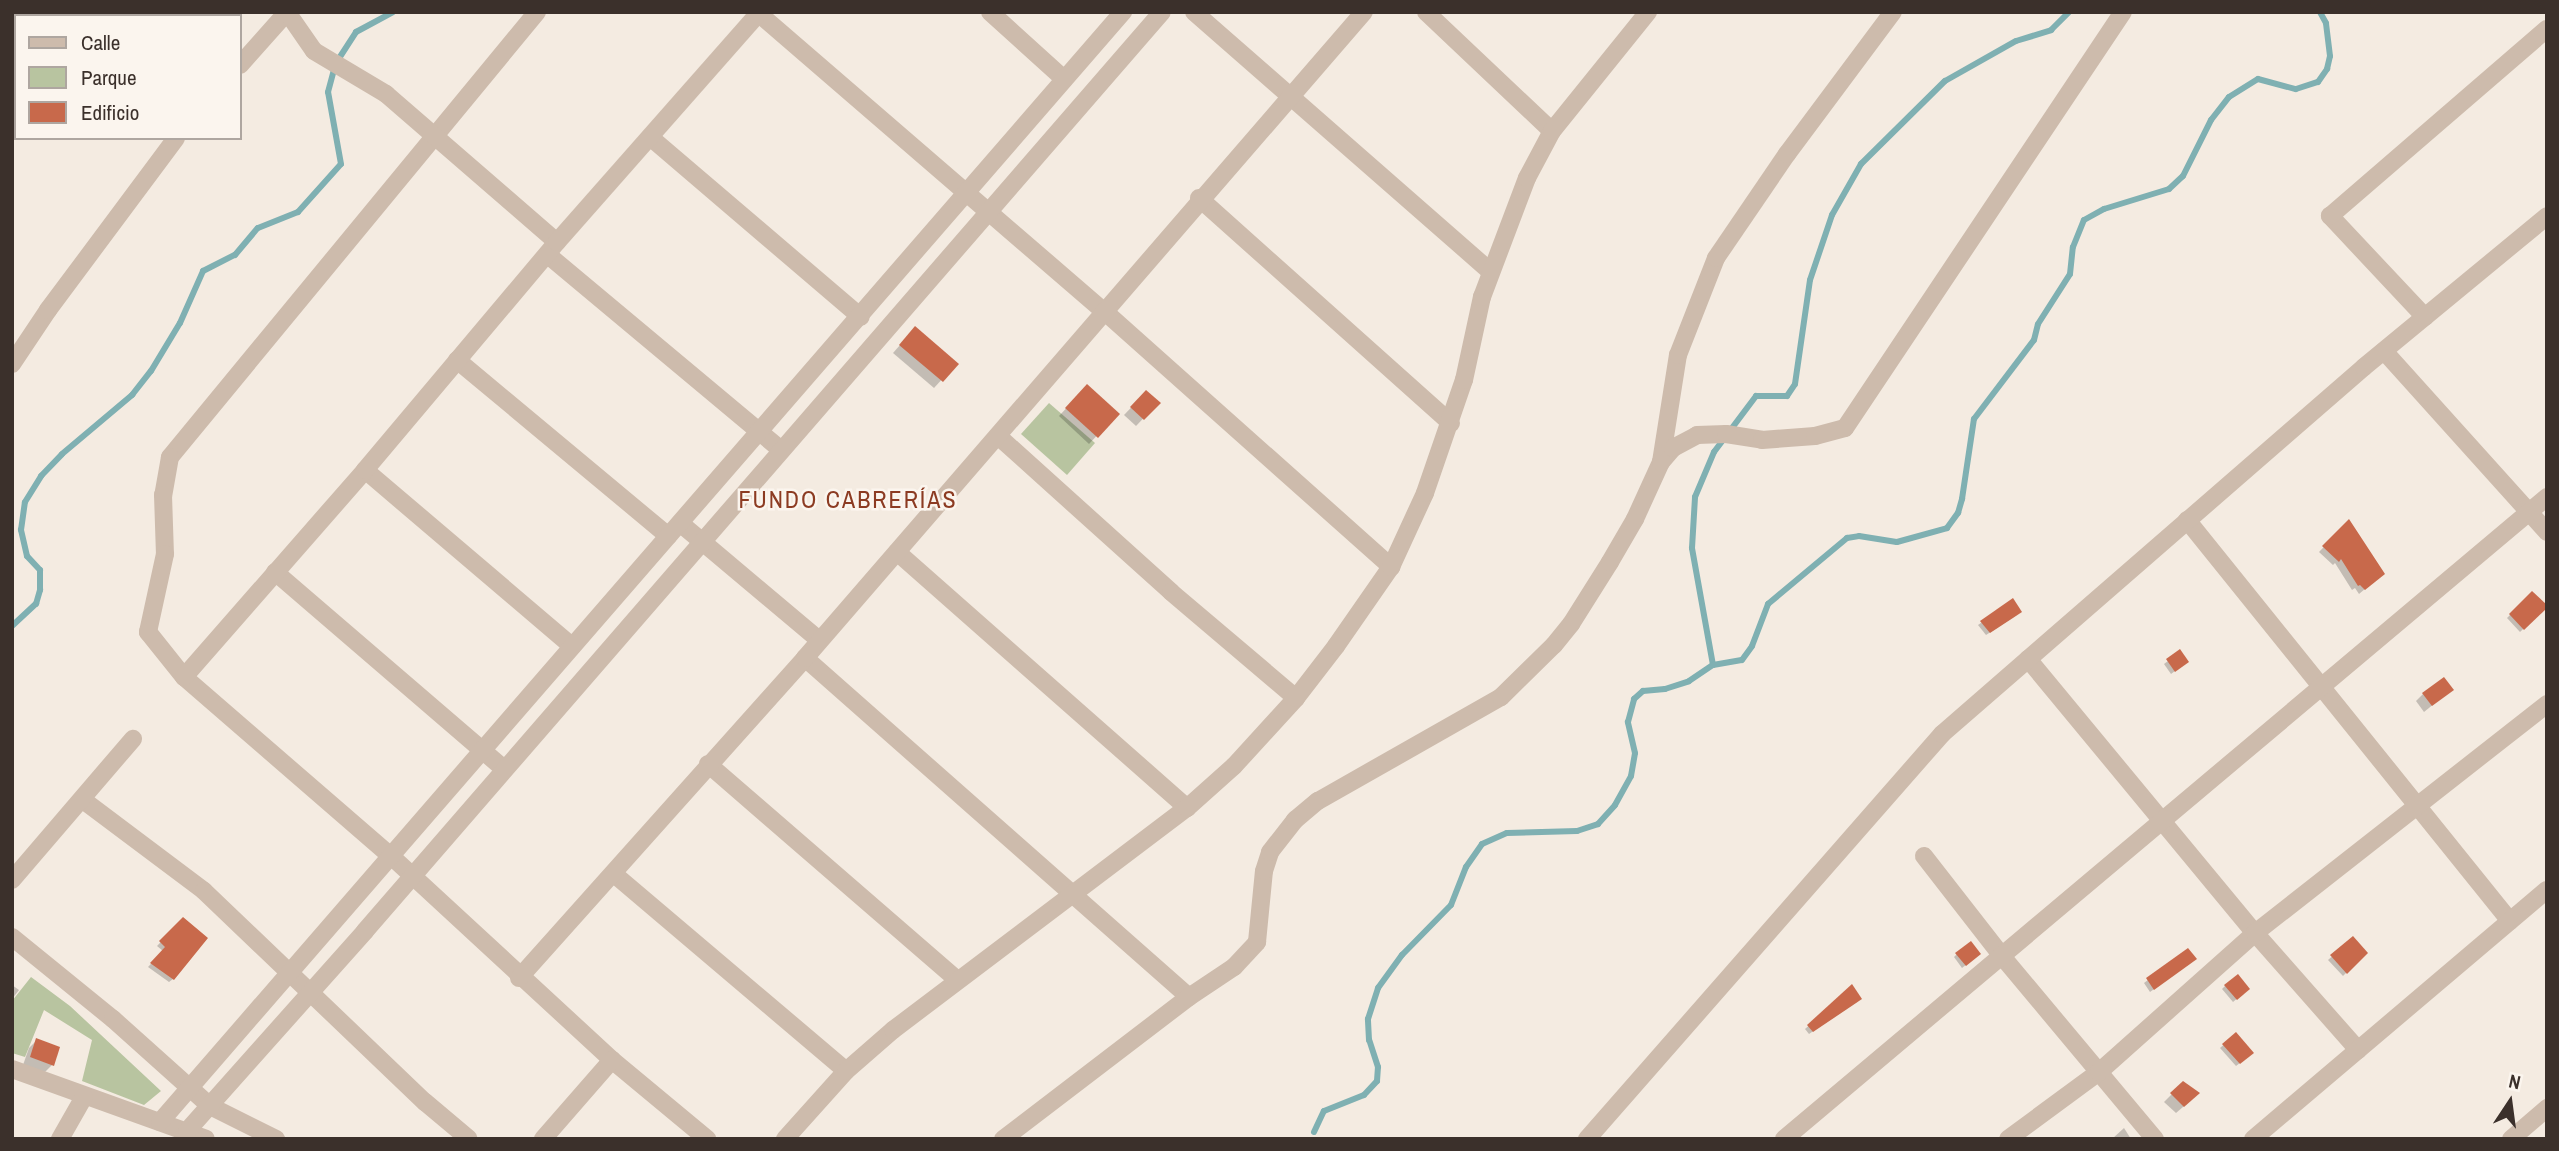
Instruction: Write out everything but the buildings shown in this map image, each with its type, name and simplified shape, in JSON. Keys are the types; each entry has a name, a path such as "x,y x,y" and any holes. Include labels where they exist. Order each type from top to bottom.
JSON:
{"street":[{"path":"242,63 286,12 314,51 386,94 552,248 781,450"},
{"path":"537,12 170,457 163,495 165,554 148,632 184,677 391,856 519,978 707,1139"},
{"path":"990,12 1064,79"},
{"path":"160,1122 1124,12"},
{"path":"187,1132 1162,12"},
{"path":"1194,12 1490,271"},
{"path":"519,978 805,658 998,436 1199,198 1364,12"},
{"path":"1426,12 1552,131"},
{"path":"785,1139 846,1071 957,980 1187,808 1234,766 1296,698 1391,567 1425,493 1451,423 1490,271 1527,178 1552,131 1648,12"},
{"path":"1003,1139 1189,997 1234,967 1257,942 1270,852 1295,820 1318,801 1501,697 1554,645 1611,562 1635,519 1661,462 1678,355 1716,258 1787,154 1893,12"},
{"path":"1661,462 1685,439 1697,435 1726,434 1762,440 1815,436 1845,428 2123,12"},
{"path":"184,677 365,470 552,248 758,13 1104,311 1391,567"},
{"path":"2425,317 2330,216 2547,29"},
{"path":"650,137 861,317"},
{"path":"12,364 72,277 175,140"},
{"path":"1199,198 1451,423"},
{"path":"1587,1139 1942,734 2384,351 2547,216"},
{"path":"2384,351 2547,532"},
{"path":"457,360 674,529 701,541 819,640"},
{"path":"998,436 1171,592 1296,698"},
{"path":"365,470 572,646"},
{"path":"1784,1139 2162,818 2547,498"},
{"path":"2188,520 2319,687 2510,921"},
{"path":"897,552 1187,808"},
{"path":"275,572 504,769"},
{"path":"805,658 1189,997"},
{"path":"2028,659 2255,933 2358,1050"},
{"path":"2008,1139 2099,1072 2255,933 2547,704"},
{"path":"12,880 133,739"},
{"path":"708,764 957,980"},
{"path":"83,800 204,891 425,1102 469,1139"},
{"path":"1924,856 2001,955 2155,1139"},
{"path":"614,874 846,1071"},
{"path":"2253,1139 2547,890"},
{"path":"12,937 113,1020 210,1106 276,1139"},
{"path":"543,1139 612,1060"},
{"path":"12,1069 206,1139"},
{"path":"60,1139 84,1097"},
{"path":"2511,1139 2547,1108"}],"green space":[{"path":"1049,403 1095,443 1067,475 1021,434"},
{"path":"31,977 70,1006 161,1091 144,1105 82,1081 92,1040 44,1010 25,1057 12,1053 12,1001"}],"waterway":[{"path":"12,626 36,604 40,590 40,570 27,556 21,530 25,502 41,476 62,454 132,395 151,371 180,323 203,271 235,255 258,228 298,212 341,164 328,92 336,63 356,32 393,12"},
{"path":"1713,665 1692,548 1695,497 1714,452 1756,396 1787,396 1795,384 1810,280 1832,215 1861,164 1945,81 2016,41 2051,30 2069,12"},
{"path":"1314,1132 1324,1111 1364,1095 1377,1081 1378,1067 1369,1040 1368,1019 1378,988 1402,955 1451,905 1466,867 1482,844 1507,833 1577,831 1598,824 1615,805 1631,776 1635,753 1628,722 1634,699 1643,691 1665,689 1689,681 1713,665 1742,660 1752,646 1768,604 1847,538 1859,536 1897,542 1947,528 1958,513 1962,499 1974,419 2034,340 2038,324 2070,274 2073,247 2084,220 2104,209 2169,189 2183,176 2211,120 2229,97 2258,79 2296,89 2318,82 2327,69 2330,56 2326,23 2320,12"}],"district":[{"name":"FUNDO CABRERÍAS","path":"848,500"}]}
